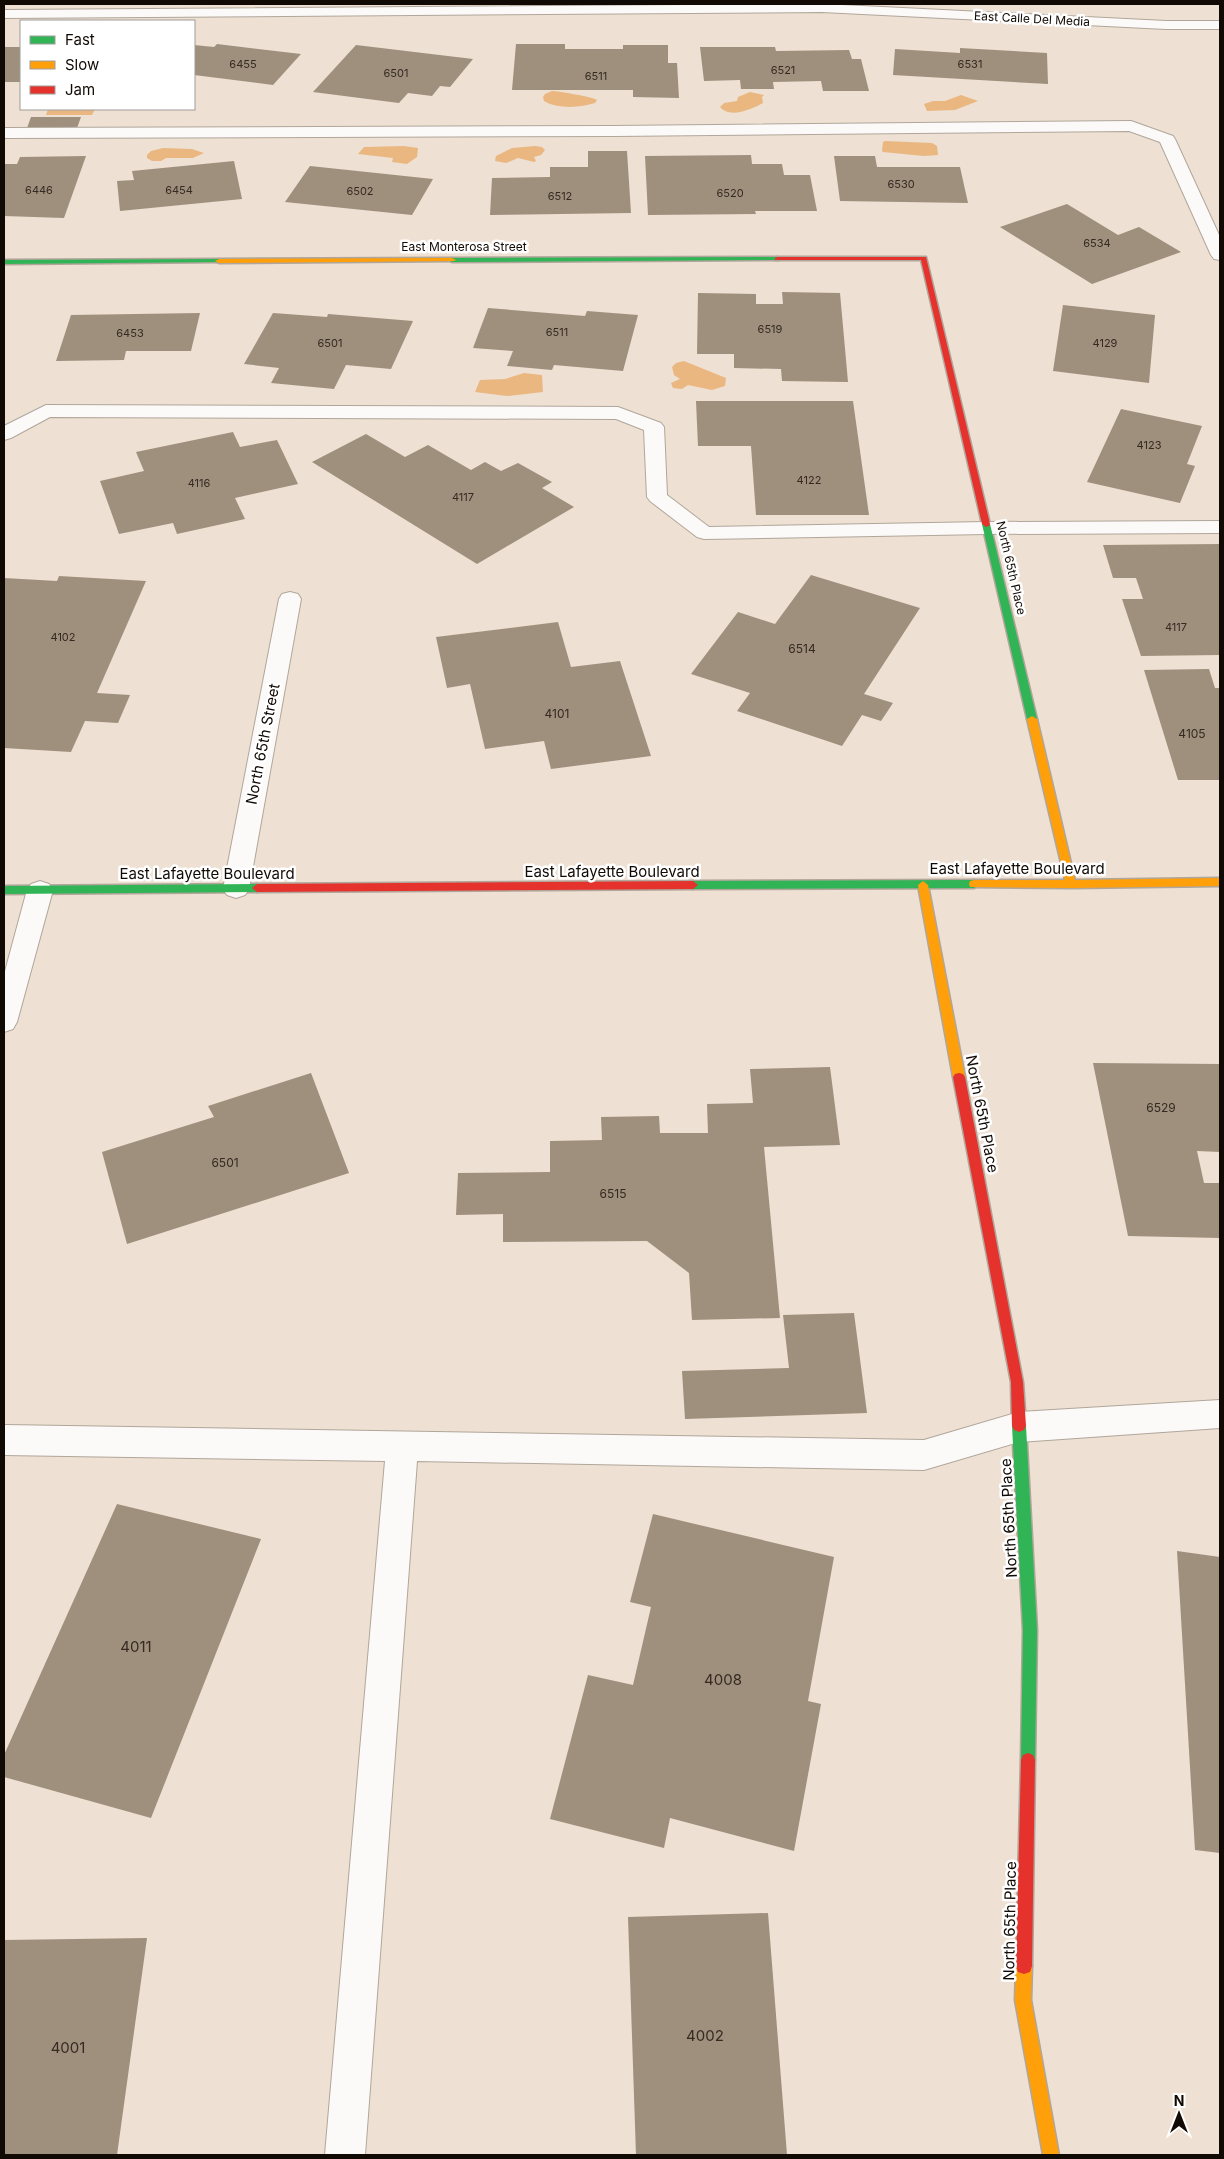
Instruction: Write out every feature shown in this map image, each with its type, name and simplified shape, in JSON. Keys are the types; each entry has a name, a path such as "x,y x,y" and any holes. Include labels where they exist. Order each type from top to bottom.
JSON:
{"street":[{"name":"East Calle Del Media","path":"4,14 822,8 1166,26 1220,25"},
{"path":"4,133 614,131 1131,126 1167,139 1220,255"},
{"name":"East Monterosa Street","path":"4,262 924,258"},
{"name":"North 65th Place","path":"924,258 1071,884"},
{"path":"4,434 46,411 618,413 654,426 658,497 704,533 987,528 1220,527"},
{"name":"North 65th Street","path":"236,889 290,599"},
{"name":"East Lafayette Boulevard","path":"4,890 1220,882"},
{"name":"North 65th Place","path":"923,885 1017,1382 1030,1630 1023,2000 1051,2155"},
{"path":"4,1022 40,890"},
{"path":"4,1440 924,1455 1019,1427 1220,1414"},
{"path":"345,2155 402,1446"}],"shaded area":[{"path":"552,91 597,100 595,103 583,106 569,107 549,104 544,101 543,97"},
{"path":"750,92 764,95 762,97 763,103 735,113 724,111 720,107 724,103 737,101 738,97"},
{"path":"961,95 978,101 955,110 927,111 924,104 933,101 945,101"},
{"path":"48,110 94,110 92,115 46,115"},
{"path":"883,142 932,143 937,146 938,155 924,156 883,152"},
{"path":"404,146 418,148 417,157 407,164 392,162 393,158 358,154 364,147"},
{"path":"542,147 545,150 541,155 534,157 536,161 534,162 518,158 506,163 495,161 496,156 512,148"},
{"path":"163,148 192,149 204,153 193,158 166,158 161,161 152,161 147,158 151,151"},
{"path":"684,361 726,378 725,386 712,390 688,385 682,389 673,388 671,383 680,379 674,375 672,367 676,363"},
{"path":"524,373 542,375 543,392 507,396 475,392 480,380 505,379"}],"building":[{"path":"217,44 301,54 273,85 195,75 195,45 214,47"},
{"path":"516,44 565,44 565,49 623,49 623,45 668,45 668,63 677,63 679,98 633,97 633,90 512,90"},
{"path":"356,45 473,59 450,87 440,86 432,96 408,93 399,103 313,92"},
{"path":"4,47 20,47 20,82 4,82"},
{"path":"700,47 775,47 776,51 849,50 852,59 861,59 869,91 823,91 821,81 773,82 774,89 741,89 740,80 704,81"},
{"path":"960,48 1047,53 1048,84 893,75 895,49 960,53"},
{"path":"31,117 81,117 77,128 27,128"},
{"path":"588,151 627,151 631,213 490,215 492,178 550,177 550,167 588,167"},
{"path":"751,155 752,164 782,164 784,175 810,175 817,211 755,211 756,214 648,215 645,156"},
{"path":"86,156 64,218 4,216 4,164 17,164 20,157"},
{"path":"834,156 875,156 877,167 960,167 968,203 840,201"},
{"path":"234,161 242,199 120,211 117,181 134,180 132,171"},
{"path":"310,166 433,179 412,215 285,202"},
{"path":"1067,204 1118,235 1139,227 1181,252 1092,284 1000,227"},
{"path":"782,292 840,293 848,382 782,381 781,369 734,368 734,354 697,354 698,293 756,294 756,304 783,304"},
{"path":"1063,305 1155,315 1149,383 1053,371"},
{"path":"488,308 585,316 587,311 638,315 623,371 554,365 552,370 507,366 513,351 473,348"},
{"path":"200,313 191,351 126,351 124,360 56,361 71,315"},
{"path":"273,313 327,317 328,314 413,321 391,369 346,365 334,389 271,383 279,368 244,364"},
{"path":"696,401 853,401 869,515 756,515 751,446 698,446"},
{"path":"1121,409 1202,426 1187,464 1195,466 1180,503 1087,482"},
{"path":"233,432 240,447 277,440 298,484 235,498 245,519 177,534 173,523 119,534 100,481 144,471 136,452"},
{"path":"366,434 405,457 428,445 471,470 485,462 501,471 518,463 552,482 542,488 574,507 477,564 312,462"},
{"path":"1220,544 1220,655 1141,656 1122,599 1143,599 1136,578 1113,578 1103,545"},
{"path":"811,575 920,608 864,694 893,703 881,721 862,715 842,746 737,711 750,693 691,674 738,612 775,624"},
{"path":"59,576 146,581 97,693 130,695 118,723 85,721 71,752 4,748 4,578 57,581"},
{"path":"558,622 571,667 620,661 651,756 551,769 544,741 485,749 470,684 447,688 436,637"},
{"path":"1209,669 1215,688 1220,688 1220,780 1178,780 1144,670"},
{"path":"1093,1063 1220,1064 1220,1152 1197,1151 1204,1183 1220,1183 1220,1238 1128,1236"},
{"path":"830,1067 840,1145 764,1147 780,1318 692,1320 689,1273 647,1241 503,1242 503,1214 456,1215 458,1173 550,1172 550,1141 602,1140 601,1117 659,1116 660,1133 708,1133 707,1104 753,1103 750,1069"},
{"path":"311,1073 349,1173 127,1244 102,1152 214,1117 208,1106"},
{"path":"854,1313 867,1413 685,1419 682,1371 789,1368 783,1315"},
{"path":"117,1504 261,1539 151,1818 4,1777 4,1755"},
{"path":"653,1514 834,1557 808,1701 821,1704 794,1851 670,1818 664,1848 550,1819 588,1675 633,1685 651,1607 630,1602"},
{"path":"1177,1551 1220,1557 1220,1853 1195,1850"},
{"path":"768,1913 787,2155 636,2155 628,1917"},
{"path":"147,1938 117,2155 4,2155 4,1940"}],"traffic: fast":[{"path":"452,260 777,259"},
{"path":"4,262 219,261"},
{"path":"986,524 1032,719"},
{"path":"693,885 974,884"},
{"path":"4,890 257,888"},
{"path":"1019,1426 1030,1630 1028,1760"}],"traffic: slow":[{"path":"219,261 452,260"},
{"path":"1032,719 1071,884"},
{"path":"974,884 1220,882"},
{"path":"923,885 959,1077"},
{"path":"1024,1966 1023,2000 1051,2155"}],"traffic: jam":[{"path":"777,259 924,258 986,524"},
{"path":"257,888 693,885"},
{"path":"959,1077 1017,1382 1019,1426"},
{"path":"1024,1966 1028,1760"}]}
